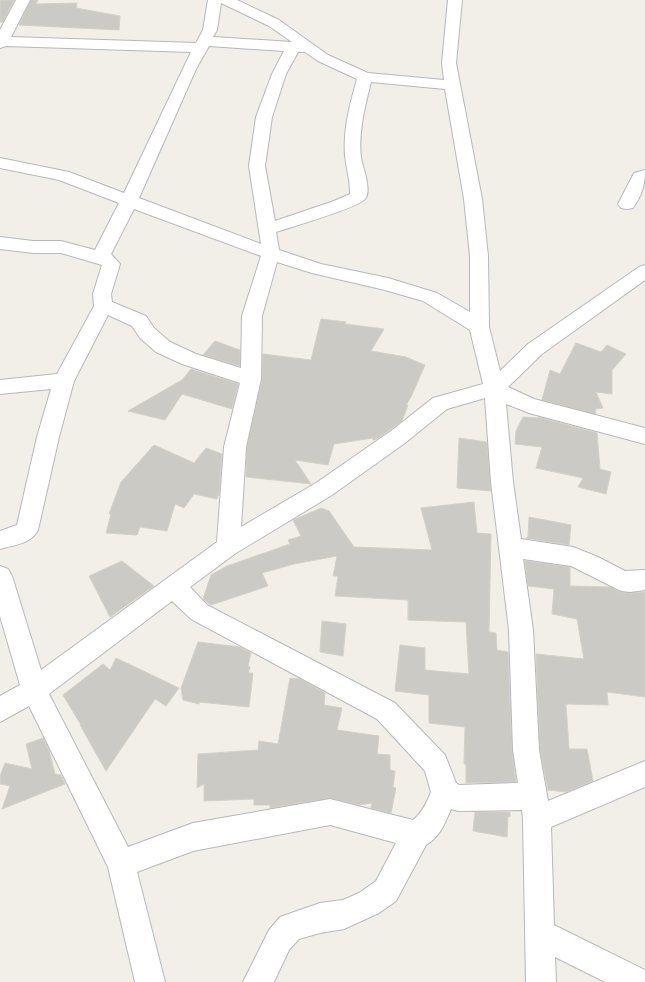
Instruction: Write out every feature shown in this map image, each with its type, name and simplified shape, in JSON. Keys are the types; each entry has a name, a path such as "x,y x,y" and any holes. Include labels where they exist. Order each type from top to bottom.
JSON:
{"street":[{"path":"23,0 1,43 202,44 300,47"},
{"path":"101,257 129,201 189,69 210,30 215,0"},
{"path":"226,0 274,24 300,47 365,77 452,85"},
{"path":"455,0 449,63 474,206 479,256 479,327 494,388 510,547 521,630 526,750 535,808 541,934 541,982"},
{"path":"228,546 235,447 251,379 252,316 271,253 257,166 264,117 279,74 300,47"},
{"path":"267,228 340,205 358,197 359,190 353,156 355,113 365,77"},
{"path":"0,163 63,176 318,269 388,284 430,297 479,327"},
{"path":"627,204 640,177 645,175"},
{"path":"0,243 33,247 61,247 107,259 111,264 102,294 103,306 64,381 48,437 27,530 22,534 0,540"},
{"path":"0,710 34,690 228,546 324,489 398,437 440,403 494,388 535,349 645,271"},
{"path":"103,306 139,321 147,333 163,347 189,359 251,379"},
{"path":"0,387 64,381"},
{"path":"494,388 511,398 529,405 645,436"},
{"path":"510,547 573,557 590,564 621,581 630,582 645,580"},
{"path":"0,576 34,690 121,864 150,982"},
{"path":"121,864 193,837 330,812 416,835 423,832 429,824 445,792 436,764 386,711 199,612 173,586"},
{"path":"445,792 458,798 535,808 645,774"},
{"path":"258,982 279,940 290,926 320,918 344,914 369,903 386,891 416,835"},
{"path":"541,934 637,982"}],"building":[{"path":"0,0 14,0 3,22 0,22"},
{"path":"31,0 38,0 36,4 77,3 76,8 120,16 119,30 19,25"},
{"path":"321,319 384,329 371,351 406,357 425,365 406,405 408,405 402,421 377,439 373,440 373,438 334,444 328,465 295,460 311,484 246,477 247,447 262,379 263,354 311,360"},
{"path":"215,341 240,350 240,366 203,355"},
{"path":"576,343 601,352 607,345 626,354 612,370 612,394 596,392 603,408 595,409 596,414 542,400 550,370 560,374"},
{"path":"191,369 238,384 232,409 182,394 165,420 128,411 182,380"},
{"path":"523,417 538,417 597,433 600,469 611,472 606,494 578,487 583,478 536,468 542,447 515,444 516,431"},
{"path":"459,438 487,442 491,491 457,488"},
{"path":"154,445 194,463 206,448 222,454 219,493 217,499 194,494 184,508 175,504 167,531 140,527 137,535 106,533 111,514 109,514 121,482"},
{"path":"474,502 477,533 491,534 489,632 496,633 497,650 508,652 512,750 516,782 466,783 466,764 464,764 465,727 429,723 429,695 395,691 400,645 425,648 425,670 469,674 466,622 408,620 408,600 335,596 338,576 333,576 337,556 294,564 262,573 268,586 211,605 203,599 211,575 227,566 290,544 288,540 301,536 293,520 321,508 329,511 354,547 432,550 421,508"},
{"path":"529,517 571,525 569,545 526,538 528,537"},
{"path":"122,561 154,586 110,617 89,576"},
{"path":"525,561 570,567 570,586 610,587 620,592 630,593 645,592 645,697 607,692 608,705 566,704 569,749 587,749 593,781 566,792 548,790 540,750 536,654 584,659 577,619 552,614 554,589 528,586"},
{"path":"322,621 346,624 343,656 320,652"},
{"path":"198,642 240,647 251,653 248,673 253,673 249,707 199,702 199,704 183,700 181,688"},
{"path":"116,658 179,688 166,706 155,699 106,771 63,695 103,664 110,670"},
{"path":"290,678 300,679 325,693 324,705 342,708 337,730 379,736 377,754 390,755 390,770 395,771 393,787 396,788 391,813 371,808 372,803 359,805 330,798 270,808 270,805 254,805 254,799 204,801 204,784 197,788 198,754 258,750 259,741 278,744"},
{"path":"43,738 49,750 55,774 61,775 65,784 2,809 10,786 0,784 0,776 5,763 32,769 26,744"},
{"path":"475,812 510,812 510,817 508,816 507,837 473,831"}]}
